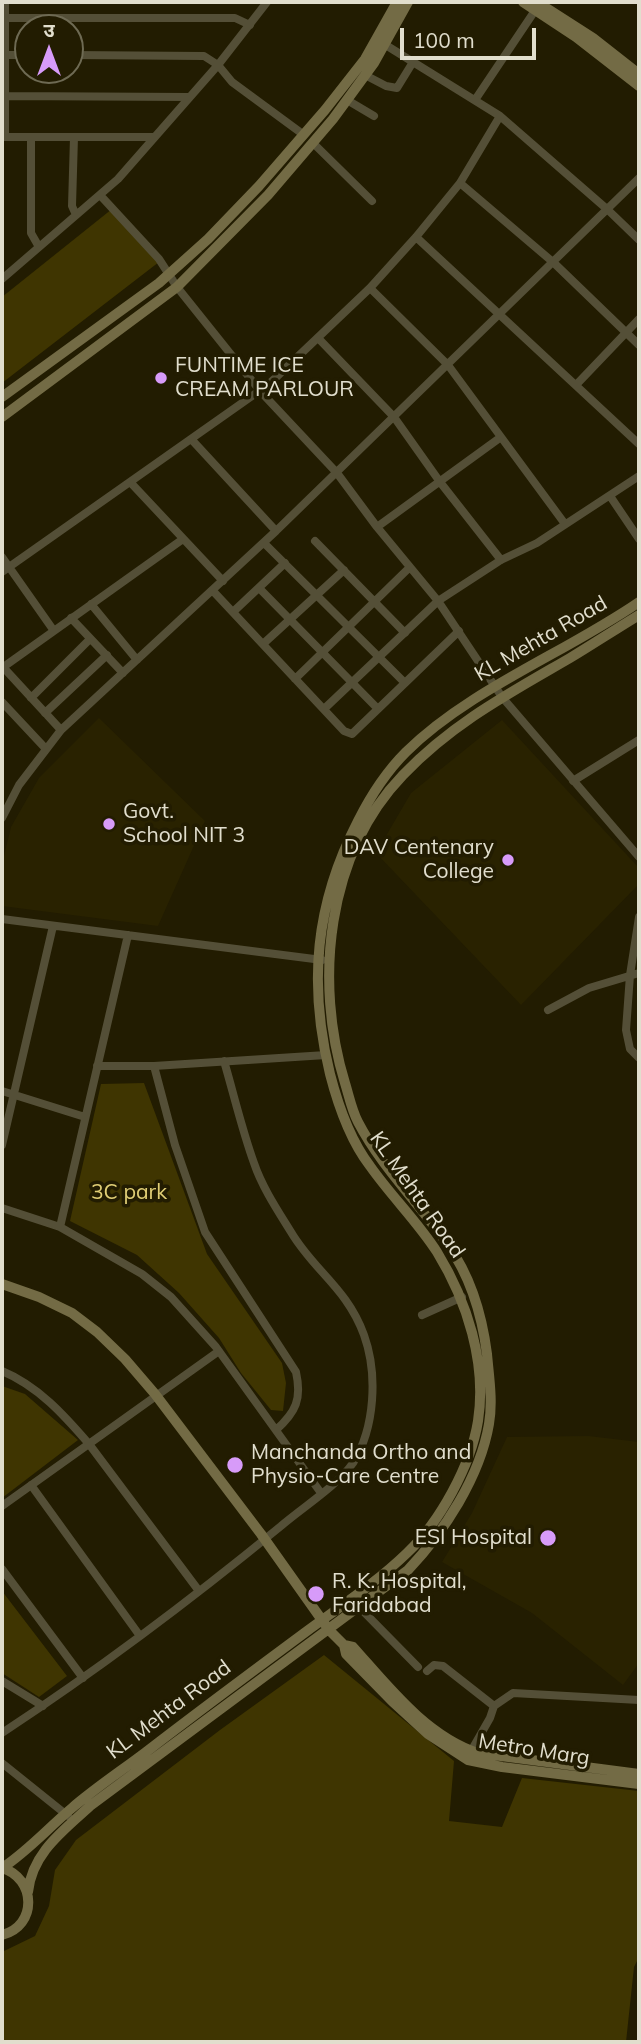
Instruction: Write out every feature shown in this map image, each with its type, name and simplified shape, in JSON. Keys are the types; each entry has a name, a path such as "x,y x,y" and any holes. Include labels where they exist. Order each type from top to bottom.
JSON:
{"street":[{"path":"5,2 4,136 154,137"},
{"path":"2,279 118,179 218,65 267,2"},
{"path":"2,397 168,275 208,239 304,135 365,59 397,2"},
{"path":"2,417 177,287 268,195 347,100 408,2"},
{"path":"524,2 536,5 583,31 639,74"},
{"path":"536,5 639,86"},
{"path":"475,100 536,5"},
{"path":"4,18 235,18 250,25"},
{"path":"384,44 500,116 639,240"},
{"path":"84,55 196,55 208,58 218,65 232,82 304,135"},
{"path":"365,75 386,86 397,88 413,62"},
{"path":"3,96 189,97"},
{"path":"347,100 374,116"},
{"path":"5,569 261,392 370,288 416,237 460,183 500,116"},
{"path":"31,137 31,233 39,247"},
{"path":"74,137 72,206 76,215"},
{"path":"313,143 372,201"},
{"path":"2,818 19,785 61,730 264,543 639,178"},
{"path":"460,183 554,263 639,345"},
{"path":"100,195 159,259 177,287 261,392 337,472 377,527 438,601 499,692 639,858"},
{"path":"416,237 639,444"},
{"path":"370,288 448,365 565,524"},
{"path":"576,385 639,319"},
{"path":"318,339 394,417 440,482 501,560"},
{"path":"377,527 501,437"},
{"path":"192,440 276,531"},
{"path":"324,709 438,601 501,560 537,543 639,476"},
{"path":"131,483 223,582"},
{"path":"610,496 639,539"},
{"path":"61,730 2,667 183,539"},
{"path":"316,541 405,633"},
{"path":"264,543 404,682"},
{"path":"2,557 5,569 54,631"},
{"path":"233,612 285,563"},
{"path":"295,679 410,567"},
{"path":"263,644 344,570"},
{"path":"259,587 378,709"},
{"path":"213,591 344,731 352,734 459,631"},
{"name":"KL Mehta Road","path":"325,1625 359,1607 408,1570 433,1543 457,1504 481,1456 489,1423 491,1399 483,1320 471,1286 449,1245 380,1159 357,1120 338,1059 329,998 332,928 340,894 354,850 376,808 401,777 442,737 499,692 639,602"},
{"path":"91,604 137,660"},
{"name":"KL Mehta Road","path":"2,1868 325,1625 409,1551 438,1513 465,1466 477,1423 480,1385 473,1341 462,1297 436,1250 366,1162 338,1104 326,1055 317,996 319,939 326,900 345,846 370,799 404,754 449,716 499,692 639,615"},
{"path":"71,618 123,673"},
{"path":"31,698 90,639"},
{"path":"45,713 107,655"},
{"path":"2,702 46,749"},
{"path":"573,781 639,740"},
{"path":"639,917 630,975 626,1036 630,1049 639,1058"},
{"path":"2,919 331,962"},
{"path":"2,1145 53,926"},
{"path":"60,1227 128,935"},
{"path":"548,1010 589,988 639,973"},
{"path":"97,1066 154,1066 326,1055"},
{"path":"2,1733 83,1678 265,1540 349,1468 363,1441 372,1385 365,1338 350,1305 292,1234 259,1175 224,1061"},
{"path":"154,1066 175,1145 205,1231 296,1372 299,1393 296,1405 289,1418 276,1430"},
{"path":"2,1091 85,1117"},
{"path":"2,1208 60,1227 145,1276 183,1308 219,1351 321,1493"},
{"name":"Metro Marg","path":"2,1284 39,1297 72,1313 125,1359 155,1394 265,1540 325,1625 344,1645 353,1647 415,1712 469,1755 502,1767 639,1784"},
{"path":"422,1315 462,1297"},
{"path":"2,1506 155,1394 219,1351"},
{"path":"2,1371 24,1382 54,1405 89,1444 199,1591"},
{"path":"31,1485 140,1636"},
{"path":"2,1569 83,1678"},
{"path":"359,1607 423,1669 434,1665 443,1666 494,1706"},
{"path":"2,1681 43,1706"},
{"path":"469,1755 494,1706 507,1695 516,1693 639,1700"},
{"name":"Metro Marg","path":"469,1755 497,1756 639,1774"},
{"path":"2,1763 69,1818"},
{"name":"KL Mehta Road","path":"2,1935 23,1921 28,1912 28,1892 35,1866 69,1818"},
{"path":"2,1868 18,1876 28,1892"}],"shaded area":[{"name":"Govt. School NIT 3","path":"99,718 205,821 158,926 2,906 2,864 11,827 39,778"},
{"name":"DAV Centenary College","path":"502,720 639,868 639,884 521,1005 376,853 411,793"},
{"name":"ESI Hospital","path":"588,1436 639,1442 639,1663 623,1685 532,1613 442,1562 472,1513 507,1437"}],"green space":[{"path":"112,209 159,262 2,383 2,297"},
{"name":"3C park","path":"144,1083 207,1254 282,1363 286,1383 283,1411 271,1410 241,1373 219,1338 179,1293 137,1255 70,1221 101,1084"},
{"path":"2,1386 25,1394 78,1440 2,1498"},
{"path":"2,1591 67,1676 39,1697 2,1673"},
{"path":"324,1655 454,1761 449,1821 502,1827 522,1778 639,1791 639,1957 634,1967 626,2042 2,2042 2,1952 35,1936 49,1906 55,1870 76,1840"}],"place":[{"name":"FUNTIME ICE CREAM PARLOUR","path":"161,378"},
{"name":"Govt. School NIT 3","path":"109,824"},
{"name":"DAV Centenary College","path":"508,860"},
{"name":"Manchanda Ortho and Physio-Care Centre","path":"235,1465"},
{"name":"ESI Hospital","path":"548,1538"},
{"name":"R. K. Hospital, Faridabad","path":"316,1594"}]}
